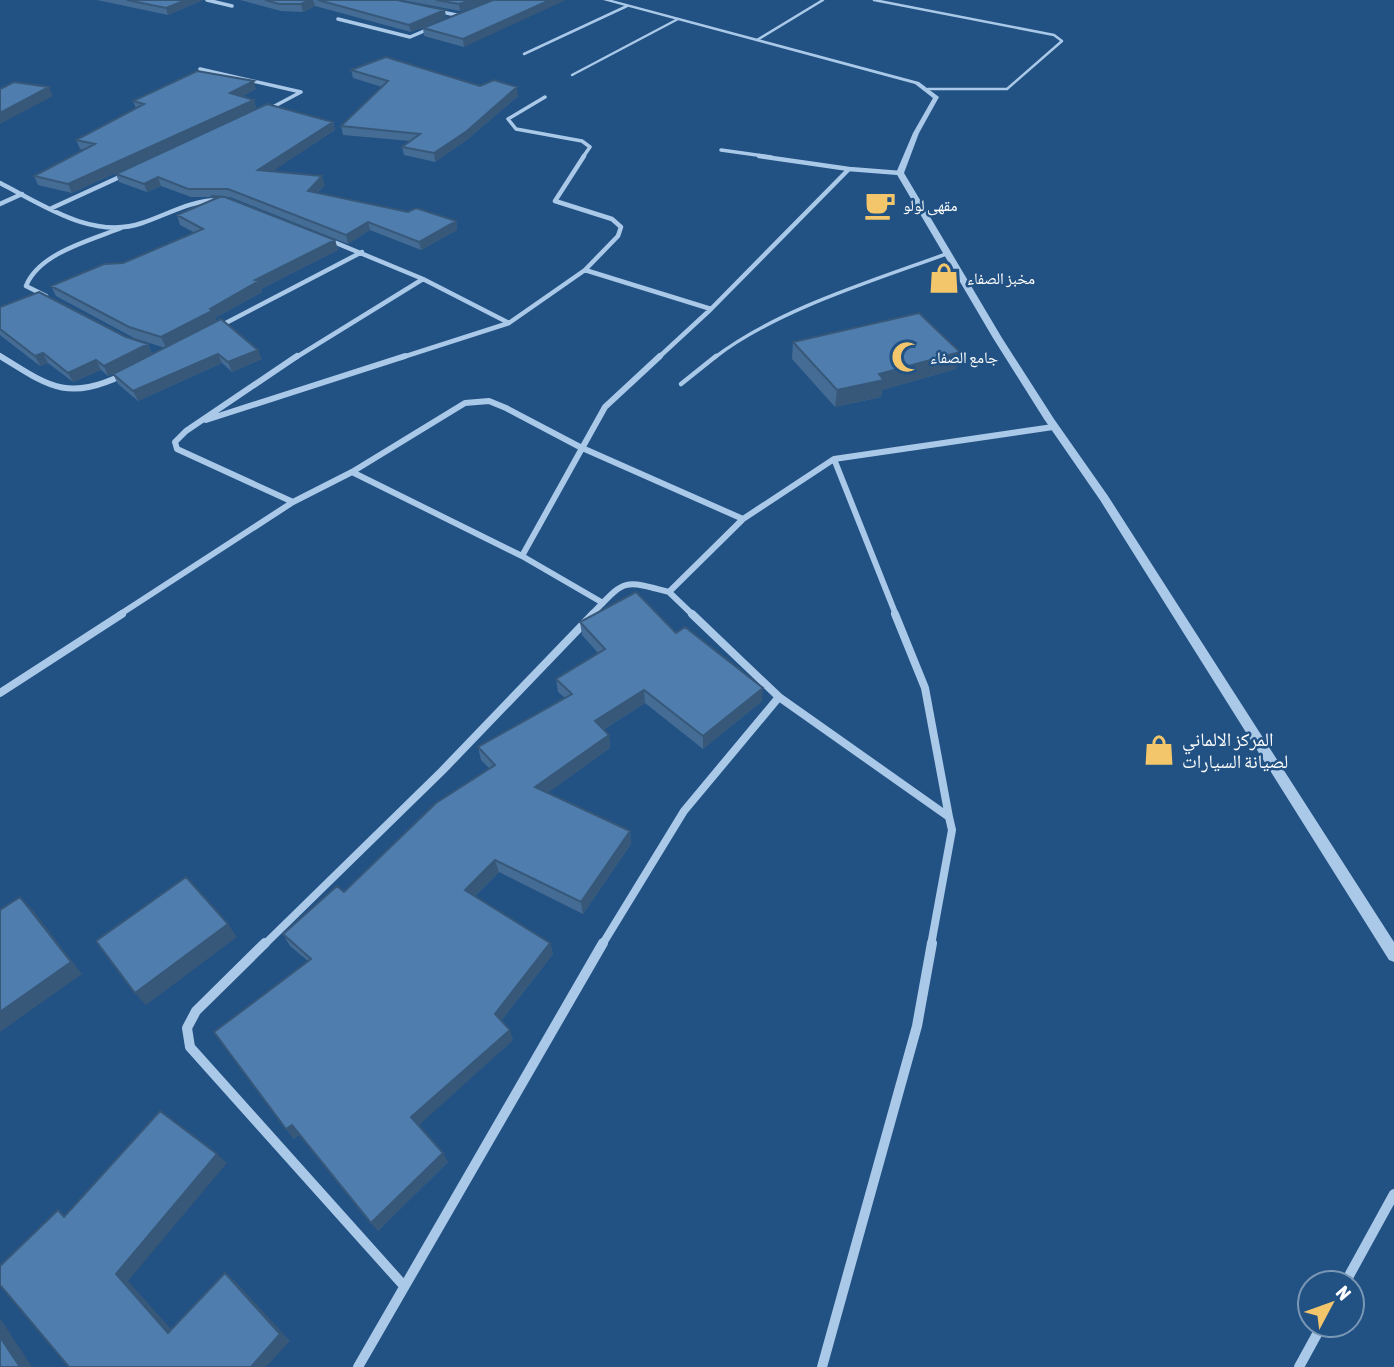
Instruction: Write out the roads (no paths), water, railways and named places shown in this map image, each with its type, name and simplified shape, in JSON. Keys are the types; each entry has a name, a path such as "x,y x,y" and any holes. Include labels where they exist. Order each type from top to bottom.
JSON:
{"street":[{"path":"207,0 232,6"},
{"path":"606,0 916,83 928,89 937,98 916,133 900,173"},
{"path":"426,8 461,16"},
{"path":"450,20 473,10"},
{"path":"338,19 410,37 439,25"},
{"path":"200,69 301,92 262,112"},
{"path":"206,420 509,323 585,270 618,236 621,227 612,219 555,201 590,147 582,141 516,129 510,124 508,120 545,97"},
{"path":"721,150 849,169 900,173"},
{"path":"522,556 580,447 606,407 711,309 849,169"},
{"path":"900,173 946,254 1053,427 1104,498 1394,955"},
{"path":"52,208 126,174"},
{"path":"0,183 93,225 121,228"},
{"path":"0,204 22,194"},
{"path":"59,303 26,286 26,278 53,258 121,228 195,202 223,200"},
{"path":"324,238 423,279 509,323"},
{"path":"215,329 362,252"},
{"path":"585,270 711,309"},
{"path":"293,502 177,449 175,442 180,434 206,420 260,379 423,279"},
{"path":"0,356 69,393 94,390 130,372"},
{"path":"0,694 293,502 352,472 465,402 489,401 506,408 580,447 743,519"},
{"path":"669,592 743,519 834,459 1053,427"},
{"path":"822,1367 917,1026 952,830 925,688 834,459"},
{"path":"352,472 522,556 603,603"},
{"path":"404,1286 190,1047 187,1028 196,1011 442,771 624,583 669,592 779,697 949,817"},
{"path":"358,1367 647,867 684,811 779,697"},
{"path":"1353,1269 1394,1194"},
{"path":"1299,1367 1314,1339"}],"lane":[{"path":"757,40 823,0"},
{"path":"874,0 1055,35 1062,41 1007,89 928,89"},
{"path":"524,54 627,6"},
{"path":"572,75 678,19"},
{"path":"681,384 741,337 859,285 946,254"}],"place":[{"name":"مقهى لولو","path":"880,205"},
{"name":"مخبز الصفاء","path":"944,278"},
{"name":"جامع الصفاء","path":"907,357"},
{"name":"المركز الالماني لصيانة السيارات","path":"1159,750"}]}
